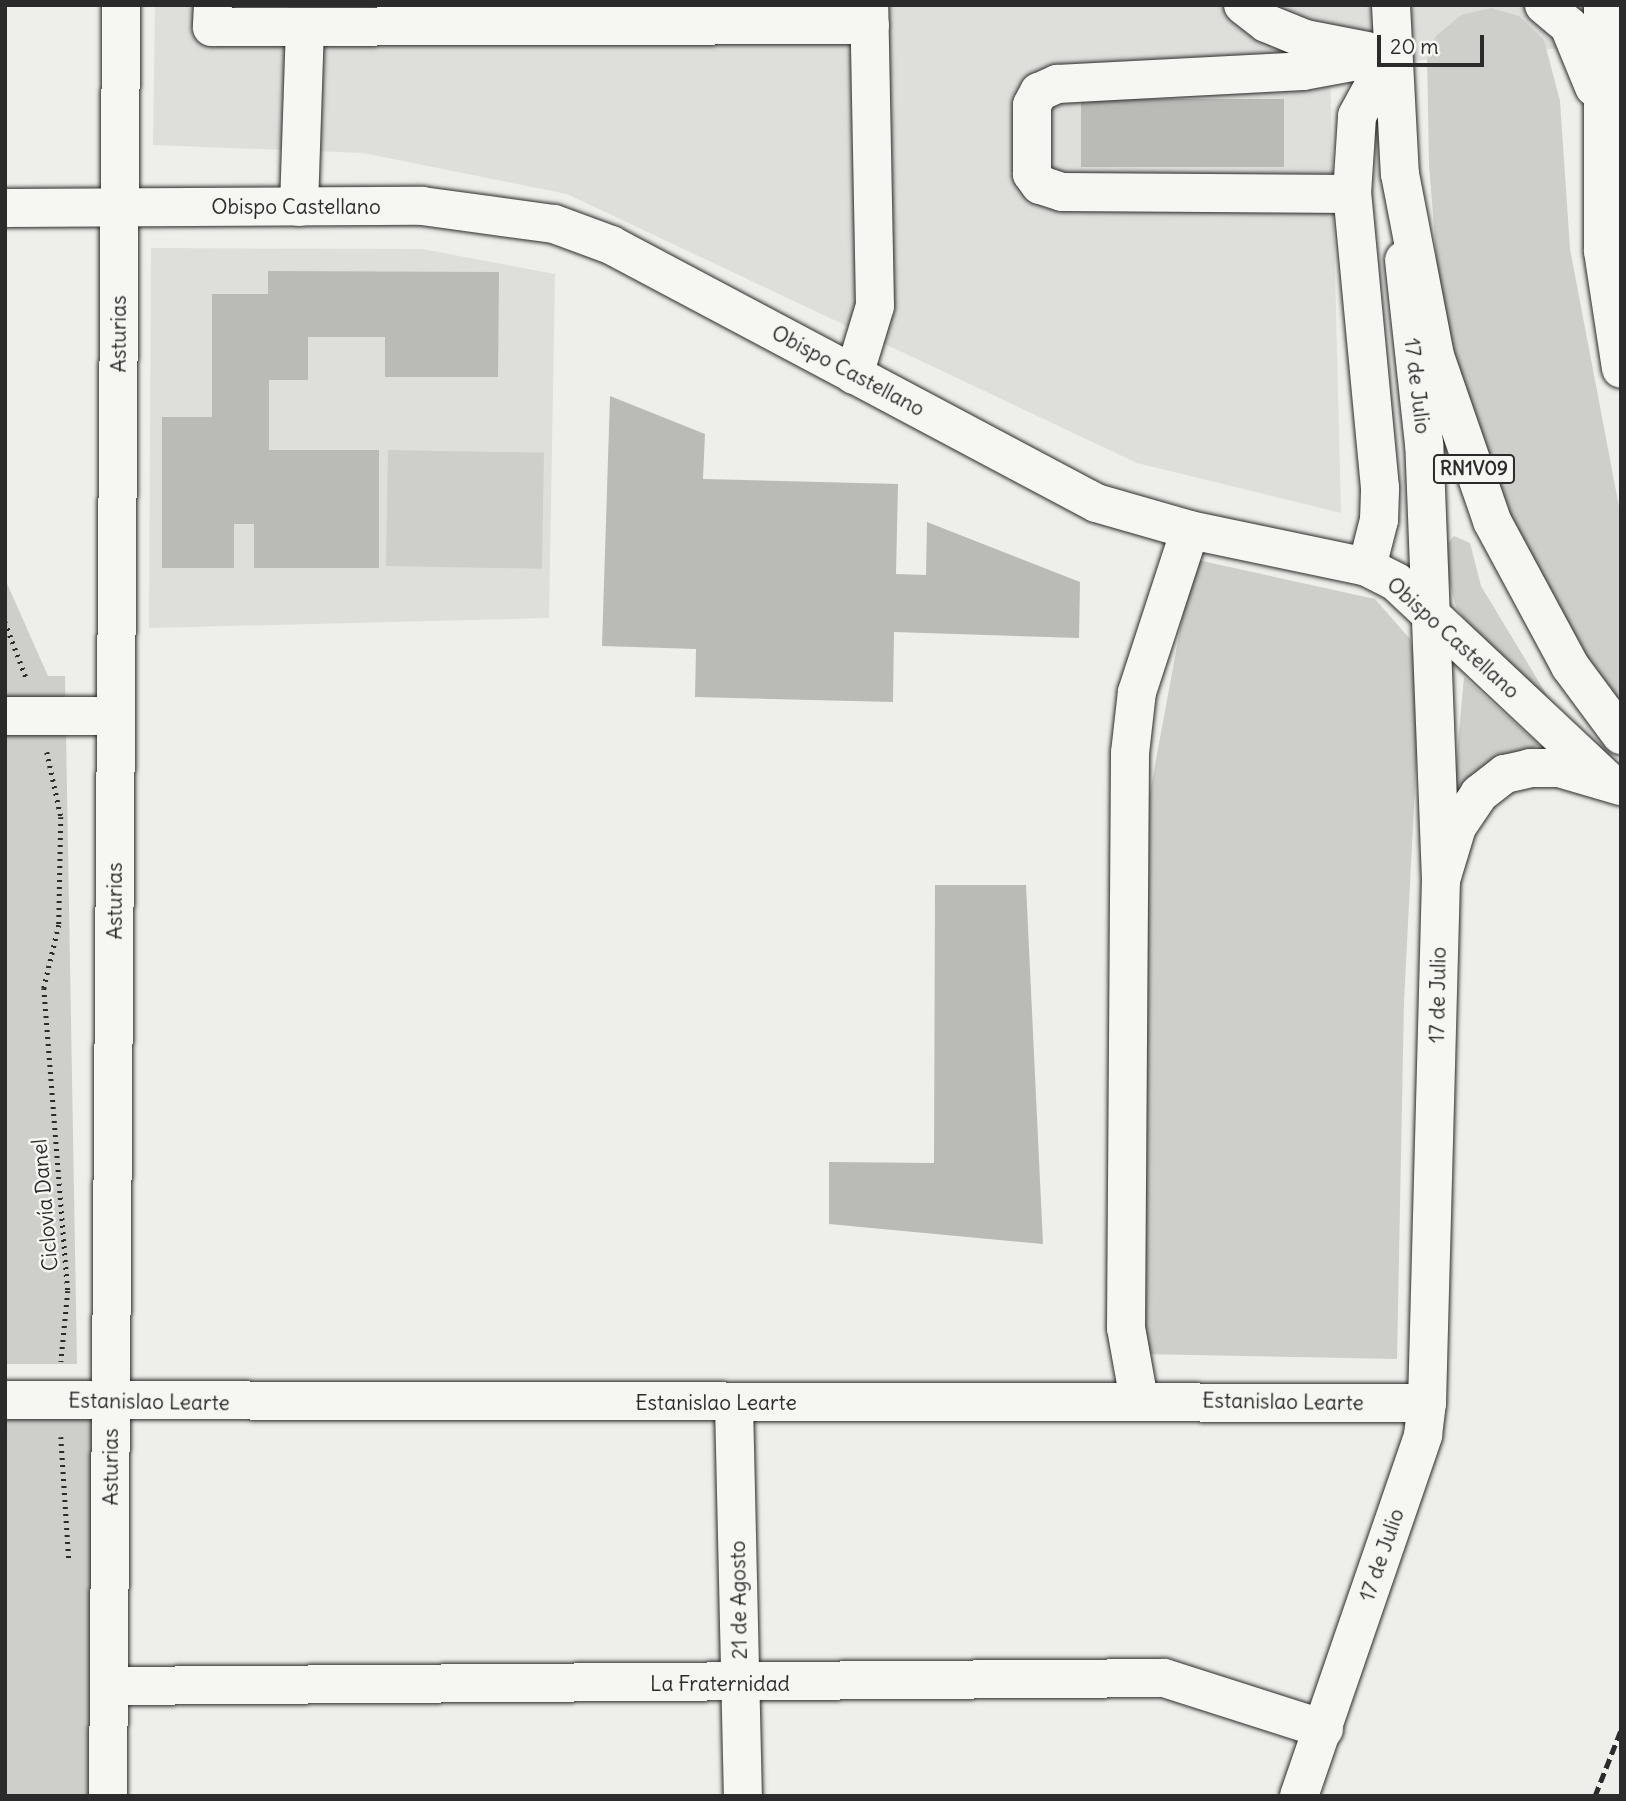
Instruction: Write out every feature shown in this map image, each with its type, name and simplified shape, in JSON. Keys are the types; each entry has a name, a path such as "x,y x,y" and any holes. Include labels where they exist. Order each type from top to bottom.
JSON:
{"street":[{"name":"Asturias","path":"108,1796 121,5"},
{"path":"213,5 212,27 305,29 870,15 875,306 854,375"},
{"path":"1243,5 1266,23 1304,39 1390,55"},
{"name":"RN1V09","path":"1391,5 1390,55 1400,174 1435,356 1492,522 1570,666 1621,735"},
{"path":"1544,5 1569,26 1601,106"},
{"path":"1603,5 1603,251 1621,369"},
{"path":"299,207 305,29"},
{"path":"1367,567 1380,520 1380,488 1352,194 1357,116 1390,55"},
{"path":"1352,194 1062,192 1040,185 1032,174 1032,105 1039,92 1057,83 1303,71 1390,55"},
{"name":"17 de Julio","path":"1299,1796 1423,1435 1427,1403 1441,880 1424,444 1406,302 1400,174"},
{"name":"Obispo Castellano","path":"5,208 422,206 554,224 611,245 1096,503 1190,530 1367,567 1396,582 1613,782"},
{"path":"1139,1400 1126,1328 1130,753 1137,692 1190,530"},
{"path":"23,716 116,716"},
{"path":"1441,880 1457,827 1479,794 1505,774 1530,768 1559,768 1613,782"},
{"name":"Estanislao Learte","path":"5,1400 734,1404 1139,1400 1427,1403"},
{"name":"21 de Agosto","path":"734,1404 743,1796"},
{"name":"La Fraternidad","path":"109,1686 740,1684 1164,1678 1324,1729"}],"path":[{"name":"Ciclovía Danel","path":"5,622 23,716 61,817 59,925 44,988 68,1291 58,1401 69,1564"}],"shaded area":[{"path":"155,5 1621,5 1621,43 1330,68 1341,513 1137,463 567,194 363,153 153,145"},
{"path":"1491,8 1519,16 1544,40 1560,101 1570,249 1621,517 1621,704 1573,638 1527,557 1472,425 1440,302 1429,165 1427,51 1436,36 1461,15"},
{"path":"151,248 422,249 555,274 549,618 149,628"},
{"path":"388,450 544,453 542,569 386,566"},
{"path":"1454,536 1470,543 1481,586 1548,697 1485,646 1456,607 1445,566 1448,543"},
{"path":"1193,559 1375,599 1410,639 1420,687 1404,1002 1397,1359 1139,1354 1146,814"},
{"path":"5,579 48,676 65,676 77,1364 5,1364"},
{"path":"1464,677 1539,745 1454,788"},
{"path":"5,1410 104,1410 104,1796 5,1796"}],"building":[{"path":"287,5 837,5 837,12 287,14"},
{"path":"1081,99 1284,99 1284,167 1081,167"},
{"path":"268,271 499,272 498,377 385,377 385,337 308,337 308,380 269,380 269,450 379,450 379,568 254,568 254,524 234,524 234,568 162,568 162,417 212,417 212,294 268,294"},
{"path":"610,396 705,434 703,479 898,484 896,574 926,575 927,522 1080,582 1079,638 894,632 893,702 695,697 696,649 602,646"},
{"path":"935,885 1026,885 1043,1244 829,1224 829,1162 934,1163"}],"railway":[{"path":"1595,1796 1621,1730"}]}
